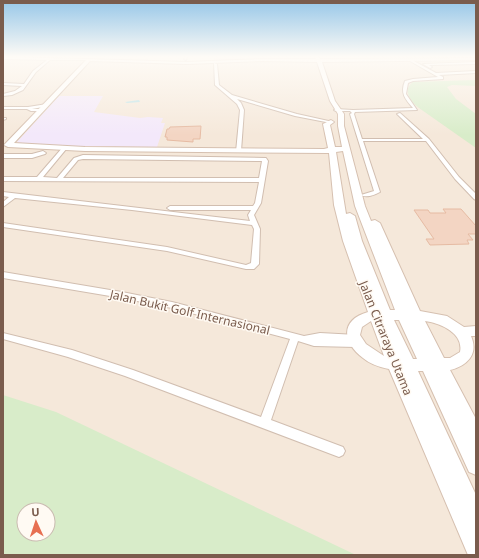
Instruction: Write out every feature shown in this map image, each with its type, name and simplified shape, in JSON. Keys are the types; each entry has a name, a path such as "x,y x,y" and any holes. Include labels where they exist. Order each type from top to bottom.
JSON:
{"street":[{"path":"5,145 68,83"},
{"path":"216,83 240,105 242,110 238,150"},
{"name":"Jalan Citraraya Utama","path":"327,83 337,116 347,125 343,151 339,205 348,240 401,364 476,550"},
{"path":"230,96 296,115 337,116 353,113 416,109 404,93 403,90 406,83"},
{"path":"3,84 25,85"},
{"path":"3,95 12,94 24,88 25,85"},
{"path":"240,105 252,102"},
{"path":"3,108 28,108 47,105"},
{"path":"28,108 31,110 41,110"},
{"path":"343,151 353,113"},
{"path":"399,114 427,140 457,178 476,198"},
{"name":"Jalan Citraraya Utama","path":"337,116 326,124 343,151 364,195 409,315"},
{"path":"5,145 65,148 343,151 427,140"},
{"path":"39,179 65,148"},
{"path":"343,151 376,192 364,195"},
{"name":"Jalan Citraraya Utama","path":"343,151 360,206 432,364 469,432 476,466"},
{"path":"3,156 32,156 43,153"},
{"path":"3,225 167,249 249,267 255,264 257,229 251,215 258,203 265,161 262,159 86,157 76,159 59,180"},
{"path":"3,179 261,180"},
{"path":"3,194 254,223"},
{"path":"3,205 14,196"},
{"path":"132,208 256,208"},
{"name":"Jalan Bukit Golf Internasional","path":"3,275 129,296 172,305 320,342 355,340"},
{"path":"409,315 439,319 451,324 470,337 469,350 466,357 451,364 401,364 382,362 371,358 362,351 355,340 354,329 359,322 366,318 381,316 409,315"},
{"path":"3,336 69,353 129,373 339,451"},
{"path":"264,423 300,338"},
{"name":"Jalan Citraraya Utama","path":"401,364 476,517"}],"shaded area":[{"path":"3,83 476,83 476,555 3,555"},
{"path":"59,96 103,96 94,112 140,118 163,118 161,123 165,123 157,147 65,146 17,142"}],"green space":[{"path":"412,83 476,83 476,86 452,85 447,87 456,99 476,114 476,148 413,103 408,92"},
{"path":"3,395 56,412 356,555 3,555"}],"building":[{"path":"201,126 200,139 193,139 193,142 167,140 167,137 165,137 167,129 170,127"},
{"path":"443,209 461,209 476,226 476,234 468,234 473,240 467,240 469,244 430,245 426,239 434,239 414,210 428,210 430,213 446,213"}],"waterway":[{"path":"127,102 139,101"}]}
